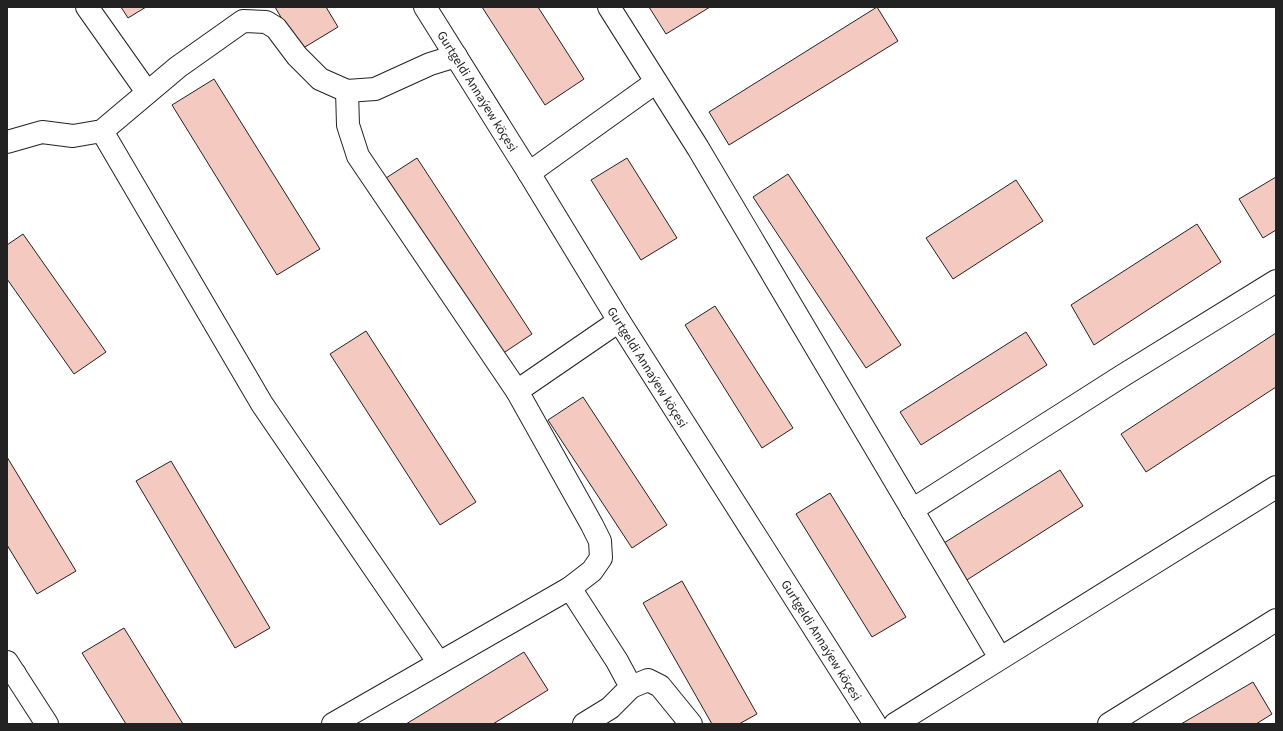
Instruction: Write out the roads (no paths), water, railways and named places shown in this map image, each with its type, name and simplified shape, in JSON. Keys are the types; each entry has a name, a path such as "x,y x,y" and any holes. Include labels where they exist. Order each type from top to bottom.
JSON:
{"street":[{"path":"87,7 147,92"},
{"name":"Gurtgeldi Annaýew köçesi","path":"426,7 619,321 875,724"},
{"path":"609,7 698,148 1000,658"},
{"path":"7,142 42,132 73,136 102,131 178,67 244,21 266,22 276,28 297,56 320,79 346,91 375,89 430,64 456,56"},
{"path":"529,173 656,82"},
{"path":"333,724 570,588 592,571 601,558 600,541 592,525 517,391 358,156 348,125 346,91"},
{"path":"102,131 262,404 439,663"},
{"path":"912,510 1122,376 1276,281"},
{"path":"517,391 619,321"},
{"path":"894,724 1276,487"},
{"path":"570,588 631,687"},
{"path":"1109,724 1276,620"},
{"path":"10,669 47,724"},
{"path":"584,724 610,708 631,687 648,680 660,686 691,724"}]}
